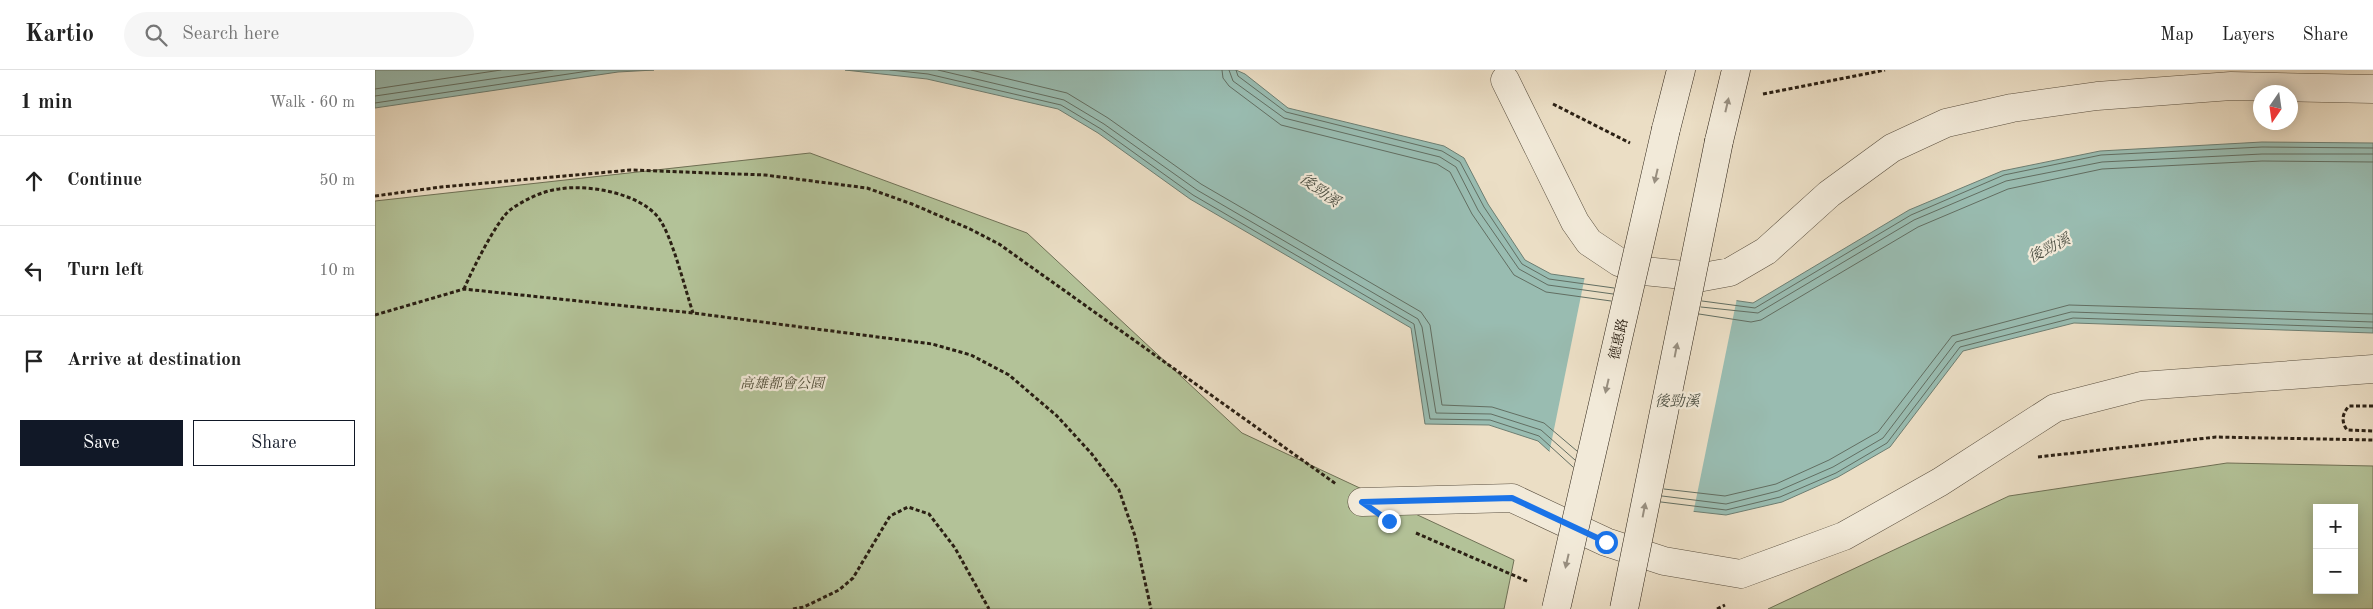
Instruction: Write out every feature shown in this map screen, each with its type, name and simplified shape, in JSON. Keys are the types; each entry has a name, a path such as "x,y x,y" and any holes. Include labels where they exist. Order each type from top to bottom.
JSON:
{"street":[{"name":"德惠路","path":"1556,609 1666,128 1681,70"},
{"path":"1624,609 1719,141 1736,70"},
{"path":"1505,80 1575,222 1589,242 1619,262 1644,271 1703,278 1730,272 1766,251 1829,194 1892,148 1946,123 2012,108 2097,96 2231,86 2373,89"},
{"path":"1362,502 1512,498 1606,542 1664,560 1741,574 1844,536 1940,482 2055,408 2141,386 2373,369"}],"path":[{"path":"1728,100 1885,70"},
{"path":"1547,101 1633,144"},
{"path":"375,196 441,187 631,170 765,175 867,188 970,229 999,244 1362,502"},
{"path":"464,289 475,266 509,212 532,197 559,189 602,189 641,202 658,217 668,237 693,313"},
{"path":"375,314 464,289 693,313 932,344 971,354 1009,375 1057,416 1091,453 1119,490 1135,536 1151,609"},
{"path":"2373,406 2349,406 2344,412 2343,418 2347,430 2373,431"},
{"path":"2029,458 2216,437 2373,440"},
{"path":"793,609 804,607 839,590 853,578 890,516 908,506 929,514 955,548 989,609"},
{"path":"1415,533 1530,582"},
{"path":"1717,609 1725,604"}],"green space":[{"name":"高雄都會公園","path":"810,153 1027,233 1242,433 1514,560 1504,609 375,609 375,201"},
{"path":"2227,463 2373,466 2373,609 1768,609 2009,496"}],"water":[{"path":"375,70 654,70 618,72 375,108"},
{"name":"後勁溪","path":"845,70 1236,70 1245,74 1288,108 1444,146 1464,158 1488,204 1525,260 1551,274 1753,303 1909,210 2002,171 2100,151 2262,142 2373,143 2373,333 2074,323 1963,351 1890,447 1838,477 1782,502 1726,515 1646,506 1580,479 1538,441 1489,425 1425,424 1411,328 1190,199 1098,133 1058,109 927,79"}],"pier":[{"path":"1585,276 1737,298 1693,514 1645,508 1579,482 1549,454"}],"route":[{"path":"1389,521 1362,502 1512,498 1606,542"}]}
